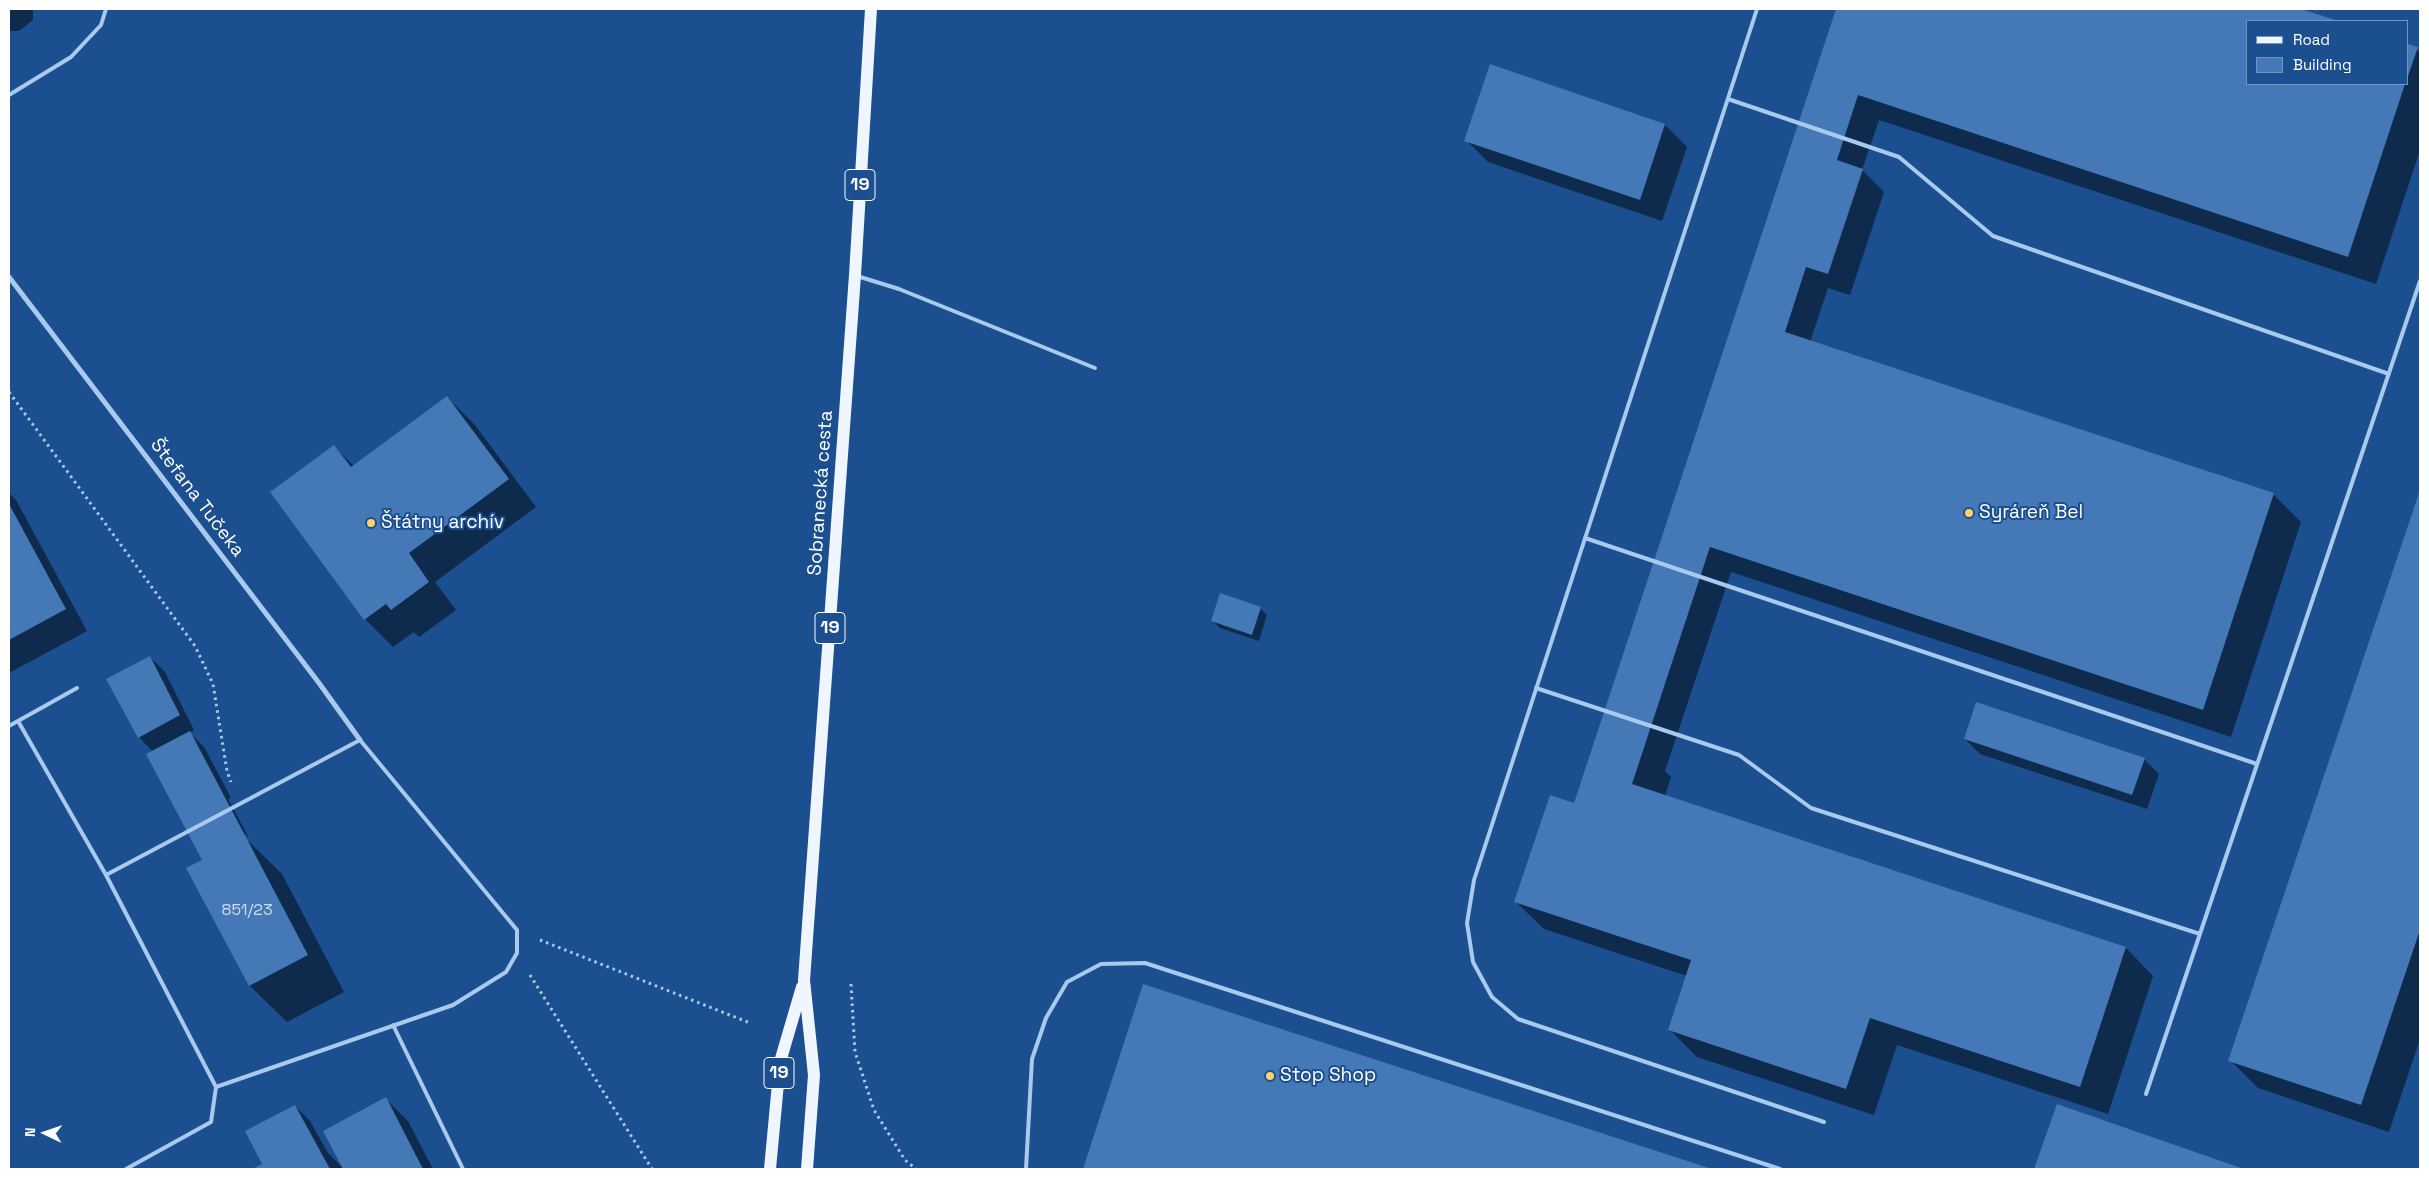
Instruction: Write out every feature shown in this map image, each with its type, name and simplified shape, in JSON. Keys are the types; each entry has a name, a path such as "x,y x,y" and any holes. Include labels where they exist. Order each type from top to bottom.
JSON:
{"main road":[{"name":"Sobranecká cesta","path":"807,1169 814,1075 804,980 855,275 870,9"},
{"name":"Sobranecká cesta","path":"770,1169 780,1062 804,980"}],"street":[{"name":"Štefana Tučeka","path":"9,277 319,683 360,740"}],"lane":[{"path":"9,95 71,56 101,24 106,9"},
{"path":"1757,9 1474,880 1467,923 1473,962 1492,998 1518,1019 1824,1122"},
{"path":"1728,99 1899,157 1993,236 2389,374"},
{"path":"855,275 899,289 1095,368"},
{"path":"2146,1094 2420,281"},
{"path":"1585,538 2257,764"},
{"path":"9,726 77,688"},
{"path":"1536,688 1738,755 1812,808 2200,934"},
{"path":"18,721 106,875 216,1087 211,1122 126,1169"},
{"path":"106,875 360,740 517,930 517,953 506,972 452,1005 216,1087"},
{"path":"1026,1169 1032,1059 1046,1018 1067,982 1101,964 1145,963 1780,1169"},
{"path":"393,1025 463,1169"}],"path":[{"path":"9,392 195,646 213,684 227,771 239,804"},
{"path":"517,930 750,1023"},
{"path":"517,953 652,1169"},
{"path":"851,984 855,1052 874,1110 905,1160 916,1169"}],"building":[{"path":"1836,9 2301,9 2335,20 2246,20 2246,85 2405,85 2348,257 1858,95 1837,160 1863,169 1828,274 1806,267 1785,332 2274,493 2203,710 1710,547 1632,784 2126,947 2080,1087 1870,1018 1846,1089 1668,1030 1691,960 1514,902 1550,795 1574,803"},
{"path":"2409,44 2418,47 2409,73"},
{"path":"1490,64 1665,124 1640,200 1464,141"},
{"name":"Štátny archív","path":"447,396 509,479 409,553 429,582 391,610 386,604 364,620 270,492 334,445 351,467"},
{"path":"2420,490 2420,930 2361,1105 2228,1061"},
{"path":"9,504 66,609 9,640"},
{"path":"1220,593 1261,607 1252,635 1211,621"},
{"path":"150,656 180,715 138,738 106,679"},
{"path":"1976,702 2145,758 2132,795 1964,739"},
{"path":"190,731 308,955 249,986 186,868 202,860 146,754"},
{"name":"Stop Shop","path":"1143,984 1712,1169 1083,1169"},
{"path":"386,1097 423,1169 343,1169 323,1131"},
{"path":"2057,1104 2244,1169 2034,1169"},
{"path":"295,1105 330,1169 252,1169 262,1164 245,1131"}],"place":[{"name":"Syráreň Bel","path":"1969,513"},
{"name":"Štátny archív","path":"371,523"},
{"name":"Stop Shop","path":"1270,1076"}]}
